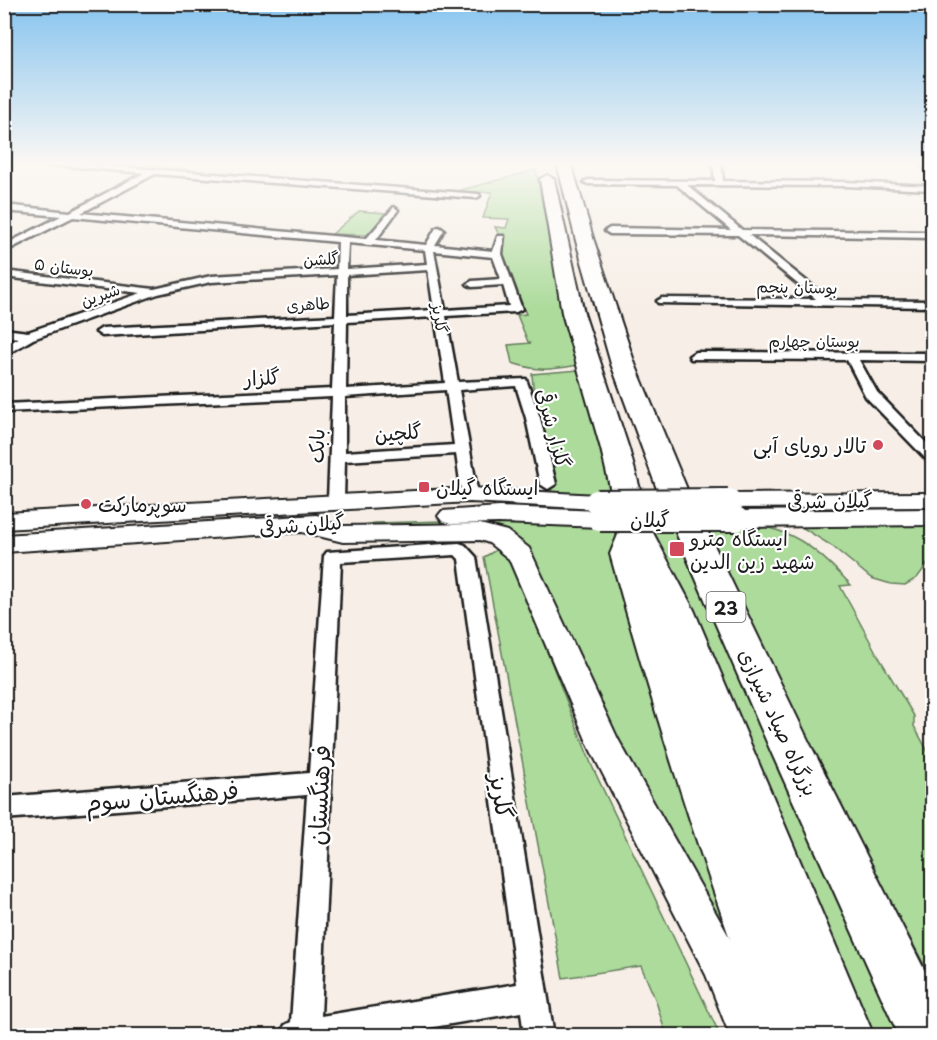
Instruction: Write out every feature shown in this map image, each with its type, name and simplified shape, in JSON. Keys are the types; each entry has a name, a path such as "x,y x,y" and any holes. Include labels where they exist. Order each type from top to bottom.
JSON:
{"highway":[{"name":"23","path":"553,212 573,313 615,449 611,517 676,610 846,1035"},
{"name":"بزرگراه صیاد شیرازی","path":"581,212 585,241 623,364 672,489 798,765 928,1035"},
{"path":"611,517 627,554 697,779 758,948 794,1035"}],"main road":[{"name":"گیلان شرقی","path":"4,521 336,500 470,495 611,517"},
{"name":"گیلان شرقی","path":"732,510 933,500"},
{"name":"گیلان شرقی","path":"732,510 933,517"},
{"name":"گیلان","path":"611,517 732,510"},
{"path":"115,537 124,513"},
{"name":"گیلان شرقی","path":"4,544 476,515 611,517"},
{"path":"302,524 343,534 480,532 498,537 520,554 606,749 722,963 752,1035"}],"street":[{"path":"43,212 497,254"},
{"path":"4,249 75,212"},
{"path":"369,242 393,212"},
{"path":"715,212 827,303"},
{"path":"429,248 439,230"},
{"path":"610,231 933,235"},
{"path":"472,284 506,282 497,254 501,238"},
{"name":"بابک","path":"336,500 343,240"},
{"name":"گلریز","path":"429,248 470,495"},
{"name":"گلشن","path":"211,279 432,267"},
{"name":"بوستان ۵","path":"4,274 155,292"},
{"name":"شیرین","path":"4,352 29,336 155,292 211,279"},
{"name":"طاهری","path":"102,332 516,309 506,282"},
{"name":"بوستان پنجم","path":"662,301 933,304"},
{"path":"4,332 29,336"},
{"name":"بوستان چهارم","path":"695,356 932,357"},
{"path":"851,357 871,393 933,456"},
{"name":"گلزار","path":"4,408 339,393 520,382"},
{"name":"گلزار شرقی","path":"520,382 533,418 548,484"},
{"name":"گلچین","path":"337,457 462,449"},
{"name":"گلریز","path":"333,556 459,549 467,557 539,1035"},
{"name":"فرهنگستان","path":"301,1035 320,783 333,556"},
{"name":"فرهنگستان سوم","path":"4,808 320,783"},
{"path":"301,1035 533,996"}],"green space":[{"path":"358,212 385,213 368,235 332,234"},
{"path":"485,212 544,212 563,312 578,365 538,369 512,363 508,345 531,343 528,342 517,315 526,314 507,270 500,238 495,227 506,228 509,219 483,218"},
{"path":"579,370 612,495 552,493 534,399 532,374"},
{"path":"475,520 613,522 618,545 767,1035 514,542 340,529 375,523"},
{"path":"700,521 748,525 784,533 800,540 815,551 851,585 840,586 914,716 914,726 932,759 932,979 872,868"},
{"path":"650,522 670,522 739,680 904,1035 874,1035"},
{"path":"932,522 932,558 917,578 905,585 891,584 871,578 832,546 803,528 804,524"},
{"path":"496,550 508,552 592,766 720,1035 666,1035 656,1001 641,966 563,978 484,557"}],"place":[{"name":"تالار رویای آبی","path":"878,445"},
{"name":"ایستگاه گیلان","path":"424,487"},
{"name":"سوپرمارکت","path":"86,504"},
{"name":"ایستگاه مترو شهید زین الدین","path":"677,549"}]}
